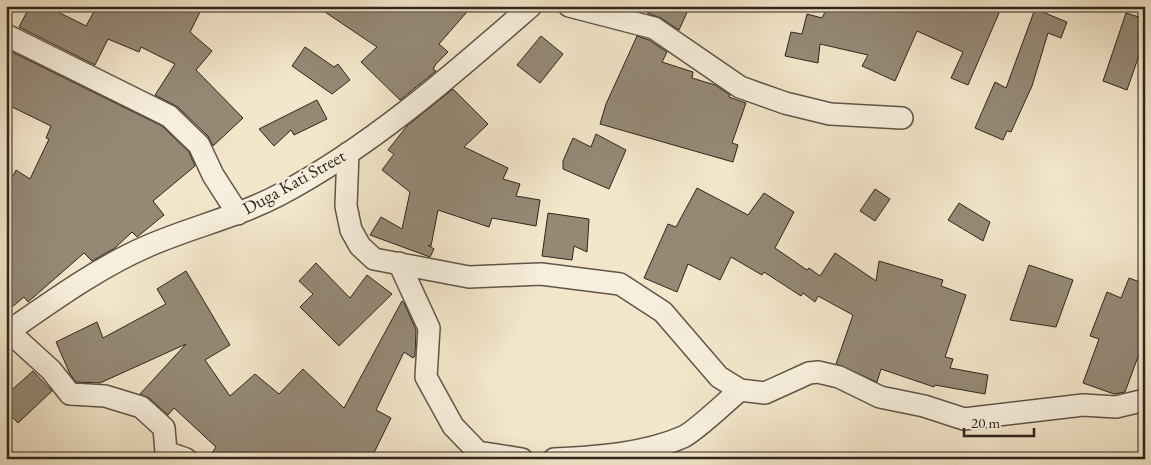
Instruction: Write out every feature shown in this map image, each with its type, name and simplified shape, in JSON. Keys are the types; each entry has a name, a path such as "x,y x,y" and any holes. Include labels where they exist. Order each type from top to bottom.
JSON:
{"street":[{"name":"Duga Kati Street","path":"7,331 80,283 148,246 238,214 282,194 348,153 437,87 531,6"},
{"path":"569,6 654,28 740,87 785,103 830,114 902,118"},
{"path":"6,35 169,116 199,145 213,176 238,214"},
{"path":"348,153 346,206 351,230 360,246 374,259 469,277 541,274 620,284 663,312 719,377 740,390 765,393 809,373 818,372 839,377 880,397 924,406 964,419 1083,405 1116,406 1145,400"},
{"path":"399,263 429,328 426,377 453,426 478,452 522,459"},
{"path":"7,331 51,370 70,394 105,396 141,407 164,428 166,452 186,459"},
{"path":"554,459 591,457 642,449 685,436 740,390"}],"building":[{"path":"30,6 46,6 86,26 97,6 203,6 190,32 212,51 196,70 243,118 213,146 208,136 178,107 155,95 175,64 141,47 139,52 108,39 95,65 19,27"},
{"path":"316,6 472,6 439,44 448,52 436,64 433,69 436,71 400,100 361,62 377,47"},
{"path":"651,6 690,6 679,30 661,18 647,13"},
{"path":"828,6 1002,6 968,85 951,78 963,52 917,31 895,81 862,66 868,55 820,44 818,63 785,56 791,32 802,34 807,14 822,18"},
{"path":"1035,9 1067,22 1061,38 1048,33 1032,86 1011,132 1007,131 1003,140 975,128 995,82 1006,88"},
{"path":"1126,13 1145,19 1145,38 1127,90 1103,81"},
{"path":"541,36 563,54 540,83 517,65"},
{"path":"637,36 649,40 667,52 662,62 693,72 692,78 715,85 730,95 729,97 746,103 732,143 738,145 733,162 600,124 606,104"},
{"path":"305,47 334,67 338,64 350,80 332,94 292,66"},
{"path":"6,49 162,126 189,152 195,166 153,201 164,215 137,237 132,232 115,248 92,261 84,253 28,302 24,297 6,312 6,190 16,170 30,179 49,139 46,138 51,126 6,104"},
{"path":"453,89 488,124 464,147 508,168 503,179 520,184 516,196 540,200 536,226 492,218 489,227 438,210 431,246 428,245 434,249 430,257 370,235 381,217 402,229 410,192 382,170 394,154 388,150 407,126"},
{"path":"317,100 327,119 294,135 291,130 274,146 259,129"},
{"path":"596,134 626,150 609,189 563,169 563,161 573,138 591,147"},
{"path":"697,188 748,215 764,193 794,212 775,248 807,270 809,268 820,276 835,253 876,281 879,261 943,280 941,286 966,295 945,357 953,359 950,368 988,375 985,394 935,385 934,387 881,369 877,382 836,364 853,315 818,296 815,302 803,293 801,296 764,272 762,275 731,257 720,280 688,264 677,292 644,278 668,224 676,227"},
{"path":"875,189 890,199 875,221 860,211"},
{"path":"959,203 990,222 983,241 948,220"},
{"path":"548,213 589,219 587,252 574,246 572,260 542,256"},
{"path":"316,263 350,298 367,275 392,294 339,346 300,307 313,294 299,281"},
{"path":"1029,265 1073,280 1056,327 1010,320"},
{"path":"186,271 230,345 205,360 230,396 255,374 279,394 303,369 344,408 402,301 404,303 416,330 415,356 413,358 404,352 376,410 391,418 371,459 208,459 216,447 174,408 168,415 149,398 140,394 186,344 100,383 76,382 70,374 56,342 97,322 103,338 166,304 157,289"},
{"path":"1129,278 1145,284 1145,356 1139,354 1125,392 1114,394 1083,383 1099,339 1090,336 1107,292 1121,298"},
{"path":"33,371 52,391 18,423 6,411 6,395"}]}
